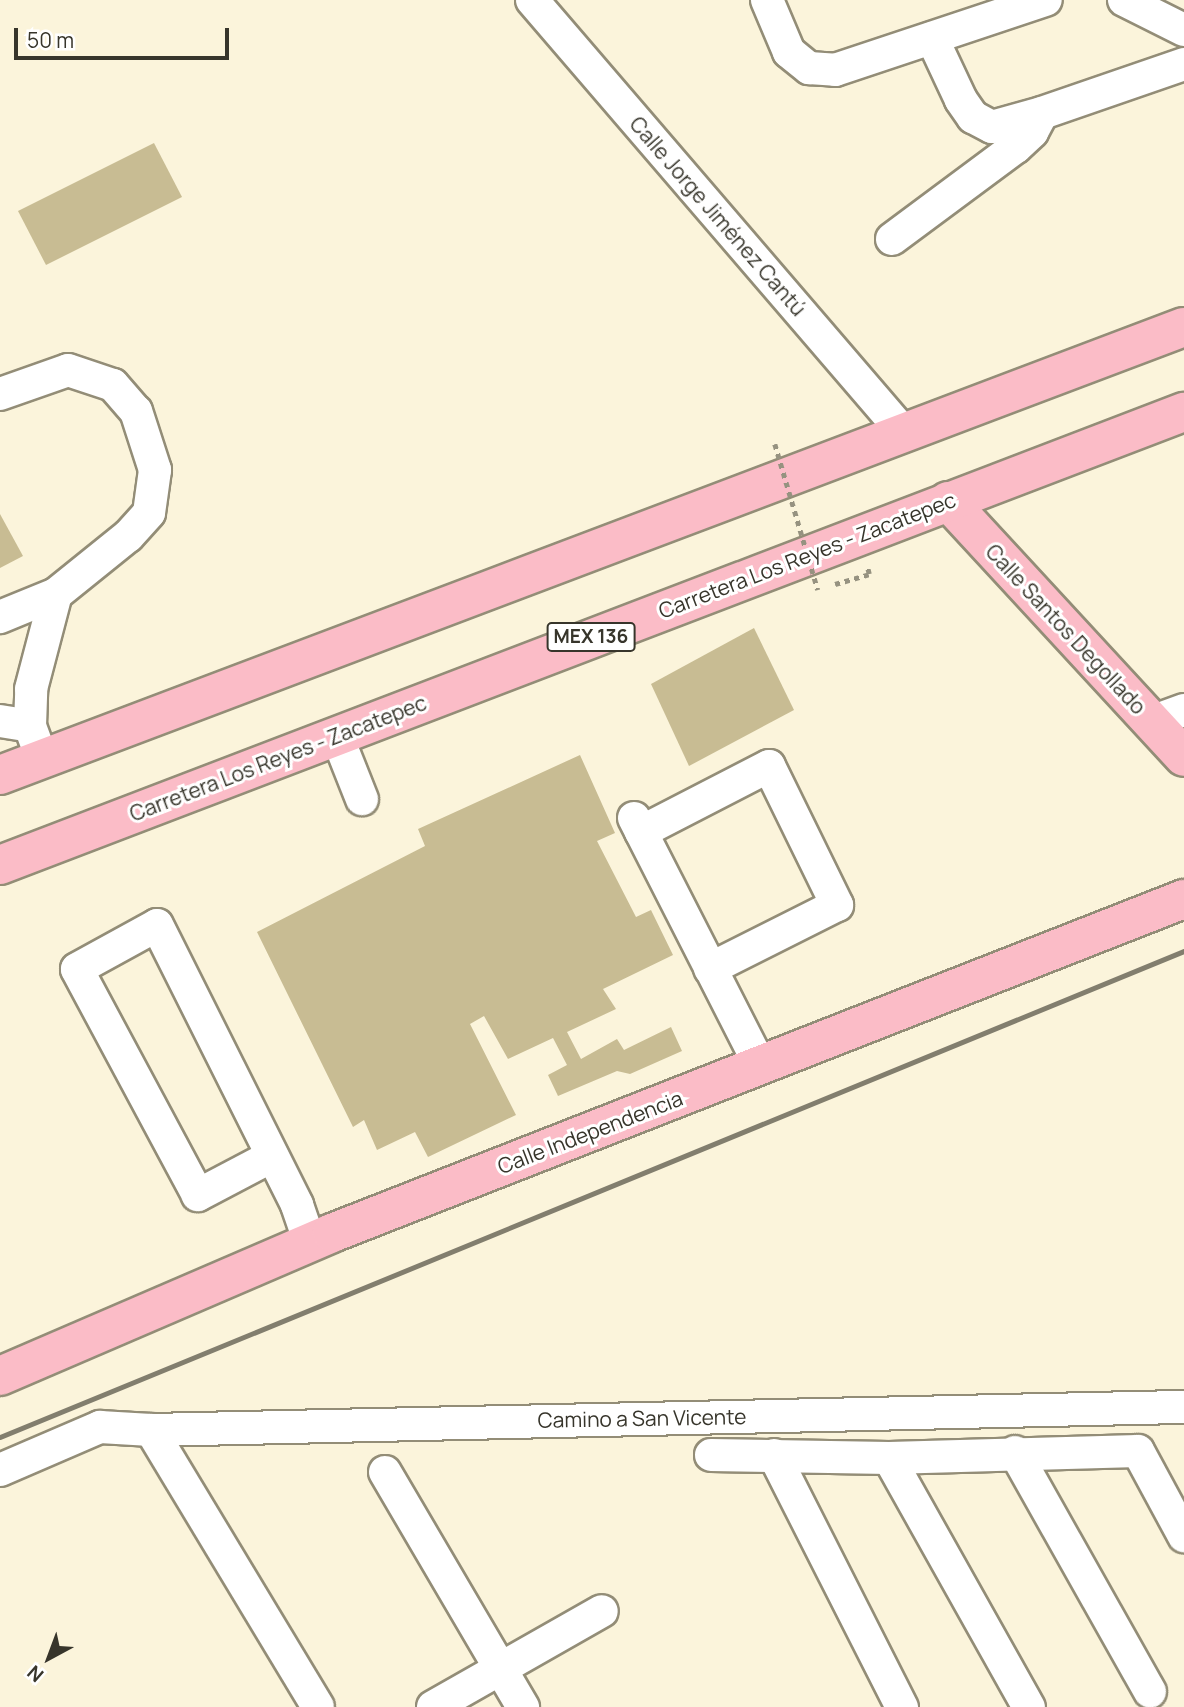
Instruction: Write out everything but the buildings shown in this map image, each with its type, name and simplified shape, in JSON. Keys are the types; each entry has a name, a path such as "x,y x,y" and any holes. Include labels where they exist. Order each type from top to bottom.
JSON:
{"main road":[{"path":"0,775 24,735 903,432 1184,327"},
{"name":"Carretera Los Reyes - Zacatepec","path":"0,865 1184,412"},
{"name":"Calle Santos Degollado","path":"947,501 1168,716 1184,757"},
{"name":"Calle Independencia","path":"0,1376 310,1243 1184,899"}],"street":[{"name":"Calle Jorge Jiménez Cantú","path":"532,0 903,432"},
{"path":"767,0 789,52 808,68 835,70 1045,0"},
{"path":"1124,0 1184,30"},
{"path":"932,38 961,100 973,117 992,127 1042,113 1184,64"},
{"path":"892,239 1016,147 1032,132 1042,113"},
{"path":"0,394 68,370 113,386 136,411 155,470 149,513 128,537 56,594 0,617"},
{"path":"24,735 31,689 56,594"},
{"path":"337,736 362,799"},
{"path":"710,969 837,905 769,766 637,825 710,969 760,1065"},
{"path":"272,1156 198,1195 77,969 157,925 297,1205 310,1243"},
{"name":"Camino a San Vicente","path":"0,1470 100,1427 151,1430 1184,1407"},
{"path":"151,1430 318,1707"},
{"path":"711,1455 889,1458 1015,1452 1138,1451 1184,1536"},
{"path":"1015,1452 1150,1692"},
{"path":"774,1455 902,1707"},
{"path":"889,1458 1029,1707"},
{"path":"385,1472 523,1707"},
{"path":"433,1707 499,1667 602,1611"}],"path":[{"path":"775,444 818,590 869,574"}],"railway":[{"path":"0,1437 1184,951"}]}
